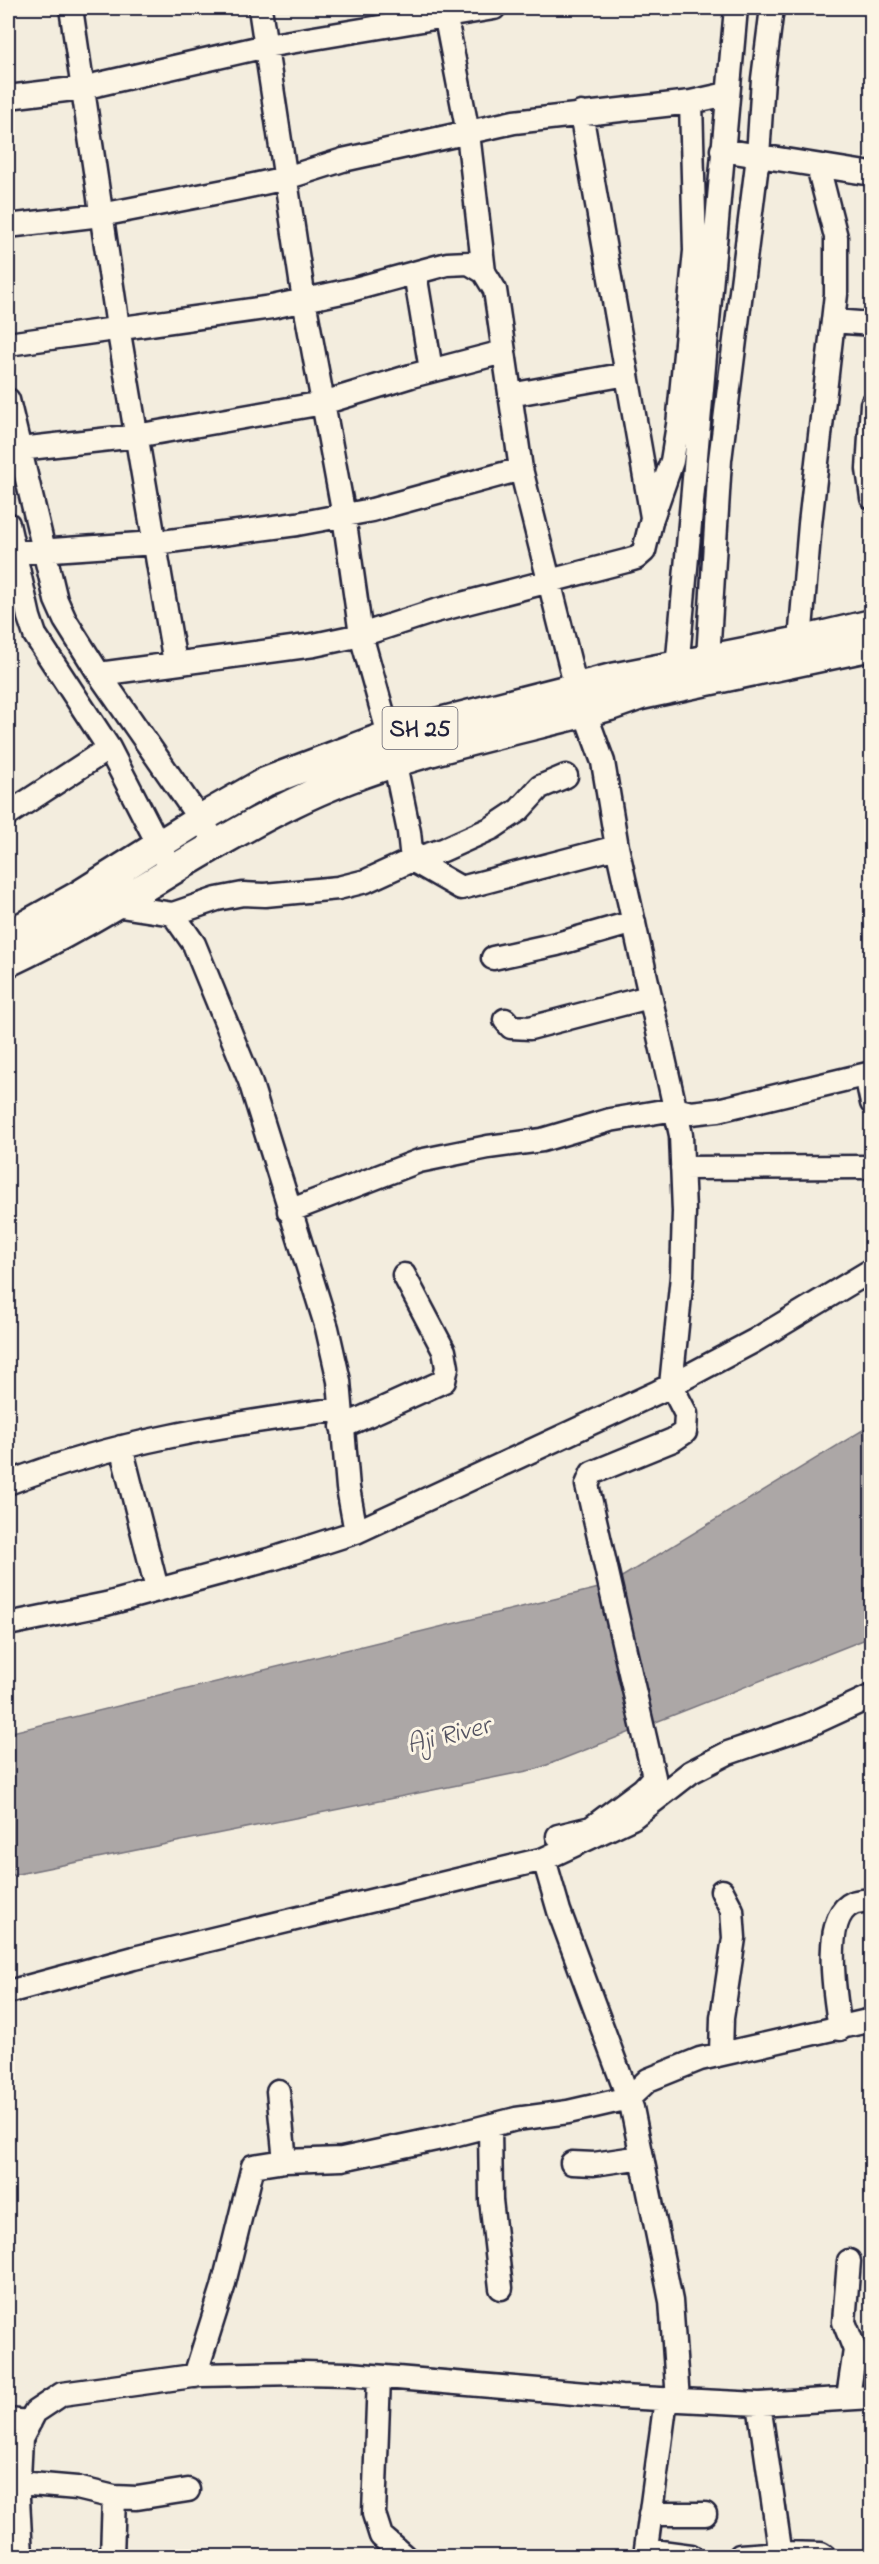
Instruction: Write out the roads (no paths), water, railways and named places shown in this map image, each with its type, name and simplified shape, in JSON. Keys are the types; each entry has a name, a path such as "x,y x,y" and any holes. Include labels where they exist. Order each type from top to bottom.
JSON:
{"main road":[{"name":"SH 25","path":"8,935 107,894 158,845 265,782 581,700 612,678 676,677 707,670 800,641 872,624"},
{"path":"707,670 872,646"},
{"path":"8,962 107,894 172,871 392,748"}],"street":[{"path":"71,8 118,327 175,663"},
{"path":"260,8 304,300 344,516 361,636 392,748 409,832 412,860"},
{"path":"8,96 82,88 266,46 445,12 494,8"},
{"path":"676,677 736,8"},
{"path":"707,670 720,460 758,156 763,79 772,8"},
{"path":"445,12 468,133 484,272 495,290 520,469 581,700 603,762 617,847 681,1135 682,1276 672,1385 686,1414 685,1432 673,1440 592,1473 587,1485 654,1778 591,1828 558,1836"},
{"path":"8,226 101,215 286,178 343,160 514,122 691,102 727,94"},
{"path":"99,674 314,645 361,636 435,611 521,587 549,583 636,558 644,551 652,518 672,461 691,312 695,251 691,102"},
{"path":"581,113 652,518"},
{"path":"722,150 872,174"},
{"path":"800,641 810,524 836,294 836,237 818,166"},
{"path":"8,344 272,307 447,264 469,263 484,272"},
{"path":"415,273 431,370"},
{"path":"833,321 872,324"},
{"path":"20,449 136,436 323,403 431,370 503,352"},
{"path":"510,396 627,374"},
{"path":"8,400 56,600 65,620 99,674 217,844"},
{"path":"872,404 868,469 872,498"},
{"path":"11,552 46,552 155,543 344,516 520,469"},
{"path":"8,524 11,552 36,635 109,748 172,871"},
{"path":"8,814 109,748"},
{"path":"107,894 173,914 217,899 243,894 265,895 338,888 366,881 492,828 519,810 540,788 566,776"},
{"path":"412,860 461,888 617,847"},
{"path":"173,914 194,944 250,1081 327,1328 339,1380 348,1488 356,1532"},
{"path":"493,958 556,944 634,922"},
{"path":"505,1020 511,1027 530,1028 650,996"},
{"path":"289,1211 419,1161 488,1147 542,1140 610,1120 675,1109 691,1113 718,1110 869,1074 872,1102"},
{"path":"682,1168 872,1167"},
{"path":"8,1624 106,1604 272,1559 356,1532 672,1385 754,1341 872,1270"},
{"path":"8,1483 159,1437 240,1422 341,1418 444,1381 447,1367 444,1351 404,1275"},
{"path":"122,1447 156,1589"},
{"path":"8,1992 134,1958 544,1859 632,1818 691,1772 728,1753 807,1726 872,1696"},
{"path":"544,1859 559,1911 629,2098 671,2301 672,2399 650,2514 645,2553 691,2556"},
{"path":"721,2053 722,2018 734,1938 732,1910 722,1891"},
{"path":"840,2029 833,1955 836,1925 842,1911 852,1903 872,1900"},
{"path":"195,2376 223,2287 253,2166 285,2161 342,2159 516,2119 568,2112 629,2098 648,2080 669,2070 721,2053 840,2029 872,2020"},
{"path":"278,2091 285,2161"},
{"path":"490,2126 491,2200 501,2288"},
{"path":"573,2163 594,2164 642,2157"},
{"path":"848,2397 855,2350 844,2322 849,2261"},
{"path":"21,2556 19,2483 21,2439 35,2412 62,2394 195,2376 301,2373 759,2403 872,2397"},
{"path":"379,2377 374,2514 381,2536 404,2556"},
{"path":"759,2403 780,2555"},
{"path":"8,2420 30,2422"},
{"path":"19,2483 77,2488 114,2497 137,2498 188,2490"},
{"path":"112,2556 114,2497"},
{"path":"650,2514 705,2514"},
{"path":"740,2556 824,2556"}],"water":[{"name":"Aji River","path":"871,1425 871,1637 537,1769 8,1876 8,1733 607,1586"}]}
